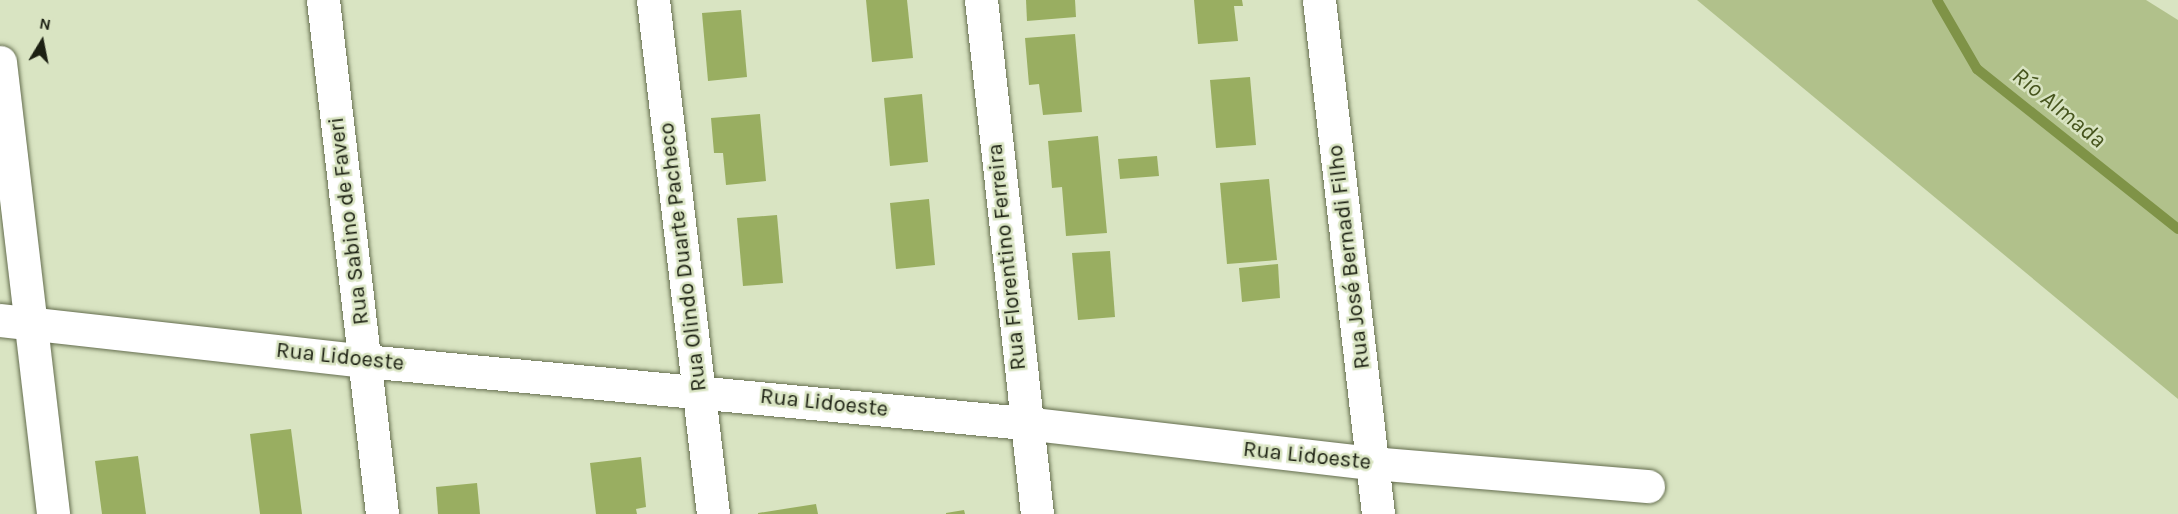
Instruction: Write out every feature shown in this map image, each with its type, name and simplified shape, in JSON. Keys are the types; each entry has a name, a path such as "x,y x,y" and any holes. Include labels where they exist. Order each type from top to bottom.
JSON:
{"street":[{"name":"Rua Sabino de Faveri","path":"323,0 382,514"},
{"name":"Rua Olindo Duarte Pacheco","path":"653,0 713,514"},
{"name":"Rua Florentino Ferreira","path":"981,0 1036,514"},
{"name":"Rua José Bernadi Filho","path":"1319,0 1378,514"},
{"path":"0,62 15,321 53,514"},
{"name":"Rua Lidoeste","path":"15,321 365,361 1025,423 1372,463 1648,486"}],"green space":[{"path":"1697,0 2146,0 2178,20 2178,399"}],"building":[{"path":"866,0 907,0 913,58 872,62"},
{"path":"1026,0 1075,0 1076,17 1027,21"},
{"path":"1194,0 1242,0 1243,6 1234,6 1238,41 1198,44"},
{"path":"741,10 747,77 708,81 702,13"},
{"path":"1075,34 1082,112 1043,115 1039,84 1029,85 1025,38"},
{"path":"1250,77 1256,145 1216,148 1210,80"},
{"path":"922,94 928,162 890,166 884,98"},
{"path":"760,114 766,181 726,185 723,153 714,153 711,118"},
{"path":"1098,136 1107,233 1066,236 1062,187 1052,188 1048,141"},
{"path":"1157,156 1159,176 1120,179 1118,159"},
{"path":"1269,179 1277,260 1227,264 1220,183"},
{"path":"929,199 935,265 896,269 890,203"},
{"path":"777,215 783,283 743,286 737,218"},
{"path":"1110,251 1115,317 1078,320 1072,253"},
{"path":"1278,264 1280,298 1242,302 1239,268"},
{"path":"291,429 302,514 260,514 250,434"},
{"path":"138,456 146,514 102,514 95,461"},
{"path":"641,457 646,507 636,509 637,514 596,514 590,463"},
{"path":"477,483 480,514 438,514 436,487"},
{"path":"816,504 818,514 758,514 758,513"},
{"path":"964,510 965,514 946,514 946,513"}],"waterway":[{"name":"Río Almada","path":"1937,0 1977,69 2178,229"}]}
